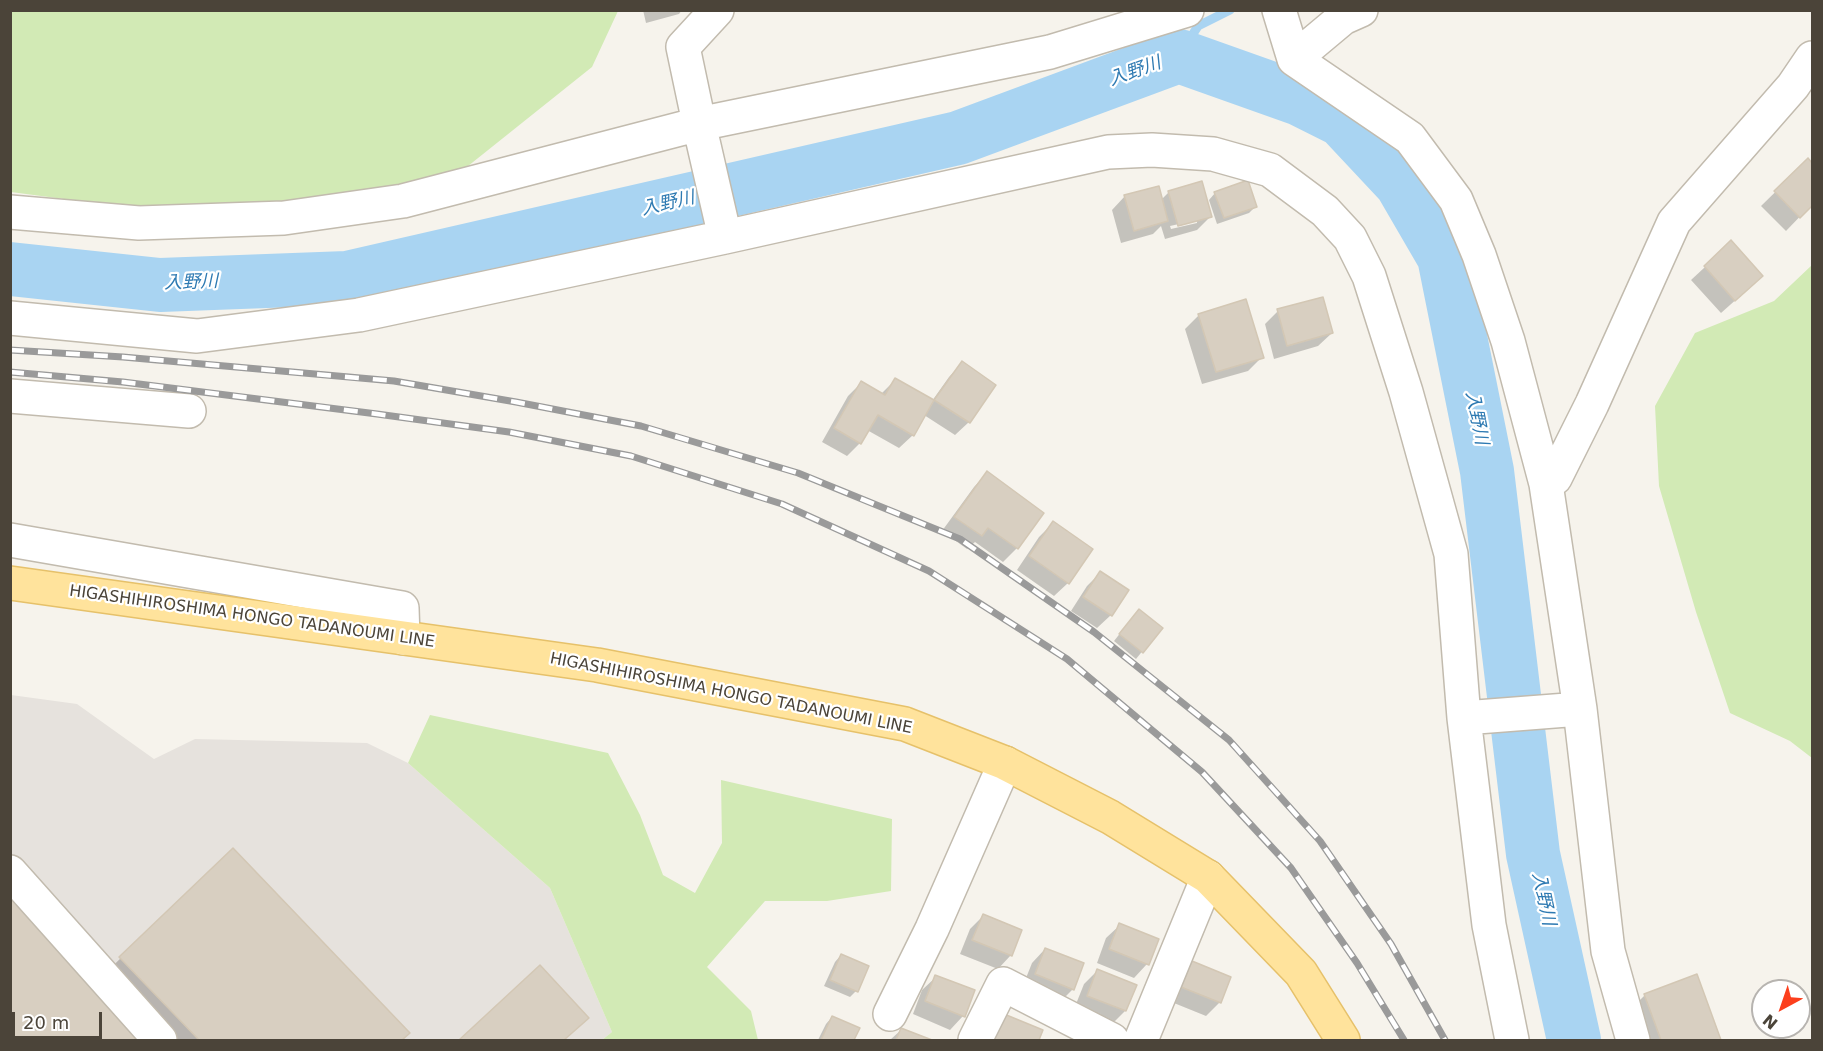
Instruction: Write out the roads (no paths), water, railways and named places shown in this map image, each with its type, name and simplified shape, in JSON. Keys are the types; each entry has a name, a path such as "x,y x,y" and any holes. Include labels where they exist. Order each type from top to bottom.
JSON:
{"main road":[{"name":"HIGASHIHIROSHIMA HONGO TADANOUMI LINE","path":"10,583 597,665 905,724 1005,763 1110,817 1208,877 1301,973 1343,1041"}],"street":[{"path":"717,10 683,47 725,237"},
{"path":"10,212 139,223 284,218 403,201 1050,52 1187,10"},
{"path":"1287,34 1343,18 1361,10"},
{"path":"1287,34 1410,138 1456,200 1479,255 1508,341 1546,484 1580,709 1608,951 1633,1041"},
{"path":"1546,484 1555,478 1592,404 1674,222 1793,86 1812,58"},
{"path":"10,318 197,336 359,315 1108,152 1152,150 1214,154 1270,170 1325,211 1350,238 1369,276 1407,392 1451,554 1464,718 1490,925 1512,1041"},
{"path":"10,396 189,411"},
{"path":"10,540 402,608 403,638"},
{"path":"1464,718 1580,709"},
{"path":"890,1014 932,929 1005,763"},
{"path":"10,872 160,1041"},
{"path":"1141,1041 1208,877"},
{"path":"975,1041 1003,984 1112,1041"}],"waterway":[{"path":"1179,56 1198,26 1230,10"},
{"name":"入野川","path":"10,269 160,285 347,278 958,138 1179,56 1300,99 1342,120 1401,183 1444,257 1487,471 1533,854 1574,1040"}],"railway":[{"path":"10,350 123,357 394,381 641,426 798,473 960,539 1094,632 1229,740 1320,841 1391,944 1445,1040"},
{"path":"10,372 123,382 377,414 509,432 631,456 782,504 929,571 1067,659 1202,772 1291,868 1357,963 1404,1040"}]}
